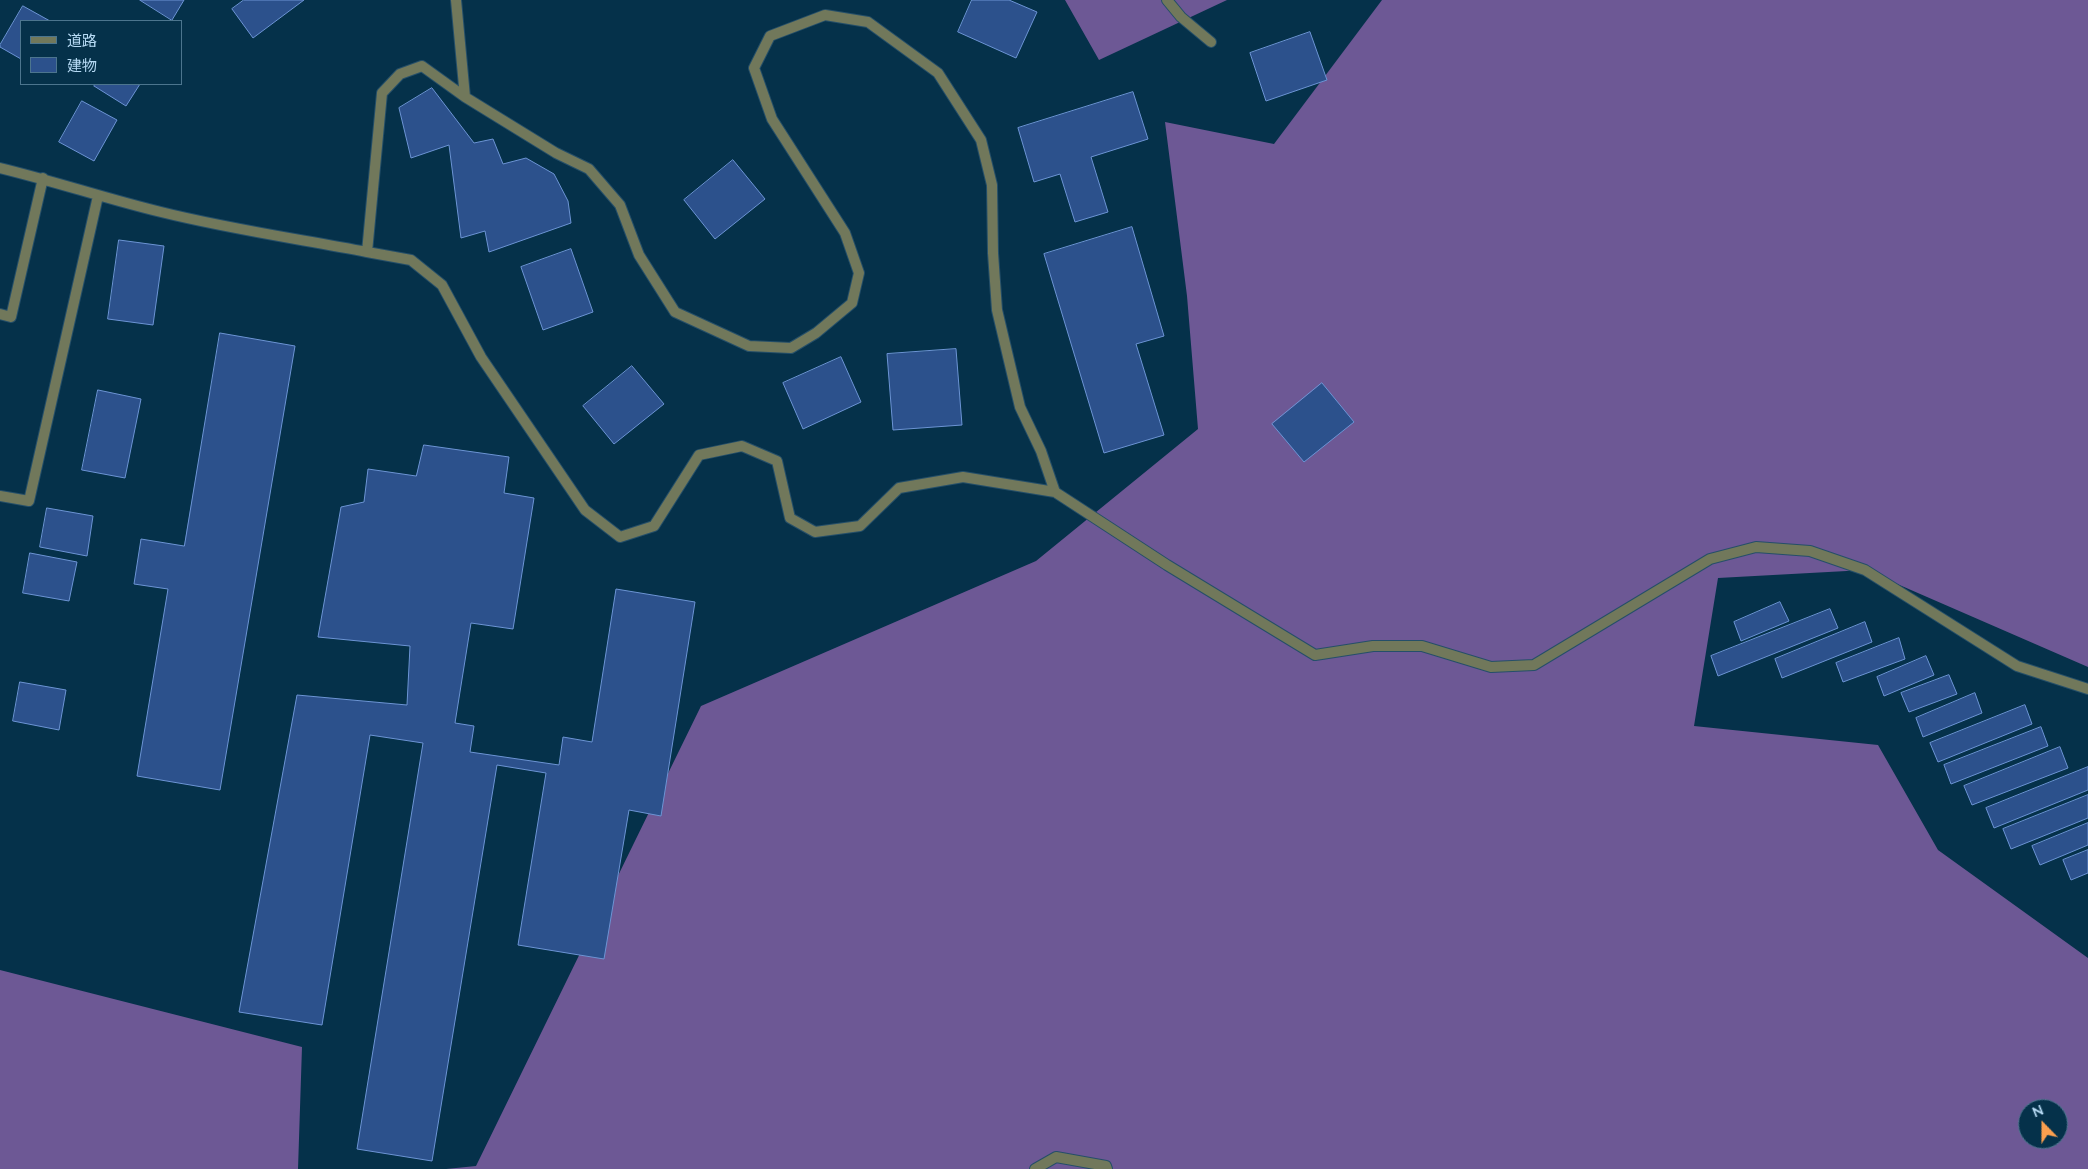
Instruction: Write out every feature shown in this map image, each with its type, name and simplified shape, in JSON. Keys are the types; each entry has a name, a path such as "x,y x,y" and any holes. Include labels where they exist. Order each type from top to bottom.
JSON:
{"street":[{"path":"456,0 465,97"},
{"path":"1166,0 1180,17 1211,42"},
{"path":"367,252 382,93 400,74 422,66 465,97 556,153 589,169 620,204 639,255 675,312 749,346 791,348 816,333 852,303 859,273 844,233 772,119 754,68 770,36 825,15 868,22 938,73 981,140 992,185 993,253 997,310 1020,407 1041,451 1055,492"},
{"path":"0,168 43,178 98,196 164,213 411,260 442,285 481,357 585,510 620,537 654,526 699,455 742,446 777,460 790,518 815,532 860,526 899,488 963,477 1055,492 1167,565 1315,655 1373,646 1422,646 1491,667 1534,665 1710,559 1756,547 1810,551 1865,570 2017,666 2088,689"},
{"path":"0,314 11,317 43,178"},
{"path":"0,496 29,501 98,196"},
{"path":"1035,1169 1056,1157 1106,1166 1107,1169"}],"shaded area":[{"path":"1065,0 1227,0 1099,60"},
{"path":"1382,0 2088,0 2088,667 1865,570 1718,578 1694,726 1878,745 1938,850 2088,958 2088,1169 446,1169 476,1166 701,706 1036,561 1198,429 1187,296 1165,122 1274,144"},
{"path":"0,970 302,1047 298,1169 0,1169"}],"building":[{"path":"140,0 184,0 172,20"},
{"path":"244,0 304,0 253,38 232,9"},
{"path":"972,0 1009,0 1037,12 1016,58 958,32"},
{"path":"23,6 48,20 20,20 20,58 0,47"},
{"path":"1310,32 1327,80 1266,101 1250,53"},
{"path":"95,85 139,85 126,106"},
{"path":"432,88 474,143 493,139 503,164 526,158 554,174 568,201 571,223 489,252 485,231 461,238 449,145 411,158 399,108"},
{"path":"1133,92 1148,139 1091,157 1108,212 1075,222 1060,174 1034,182 1018,128"},
{"path":"82,101 117,120 94,161 59,142"},
{"path":"733,160 765,199 715,239 684,200"},
{"path":"1132,227 1164,336 1136,344 1164,435 1104,453 1044,254"},
{"path":"119,240 164,246 153,325 108,319"},
{"path":"571,249 593,312 543,330 521,267"},
{"path":"220,333 295,346 220,790 137,776 168,589 134,584 141,539 184,546"},
{"path":"956,349 962,425 893,430 887,354"},
{"path":"841,357 861,402 803,429 783,383"},
{"path":"632,366 664,404 614,444 583,406"},
{"path":"1322,383 1354,422 1304,462 1272,424"},
{"path":"98,390 141,399 125,478 82,470"},
{"path":"424,445 509,457 504,493 534,498 513,629 471,623 455,723 474,726 470,752 559,765 563,737 592,742 616,589 695,602 661,816 629,810 604,959 518,945 546,773 497,765 432,1161 357,1149 423,743 370,735 322,1025 239,1012 297,695 407,705 410,646 318,637 341,507 364,502 368,469 416,476"},
{"path":"47,508 93,516 87,556 40,547"},
{"path":"30,553 77,562 69,601 23,593"},
{"path":"1780,602 1789,621 1741,641 1734,622"},
{"path":"1830,609 1838,628 1718,676 1711,656"},
{"path":"1865,622 1872,642 1782,678 1775,659"},
{"path":"1899,638 1905,659 1843,682 1836,663"},
{"path":"1926,656 1934,675 1884,696 1877,677"},
{"path":"1949,675 1957,694 1909,712 1901,693"},
{"path":"20,682 66,690 59,730 13,721"},
{"path":"1975,693 1982,713 1923,737 1916,718"},
{"path":"2025,705 2032,724 1938,762 1930,743"},
{"path":"2041,727 2048,746 1951,784 1944,765"},
{"path":"2060,747 2068,768 1972,805 1964,786"},
{"path":"2088,767 2088,790 1994,828 1986,808"},
{"path":"2088,795 2088,818 2011,849 2003,829"},
{"path":"2088,823 2088,845 2040,865 2032,846"},
{"path":"2088,850 2088,873 2071,880 2063,860"}]}
